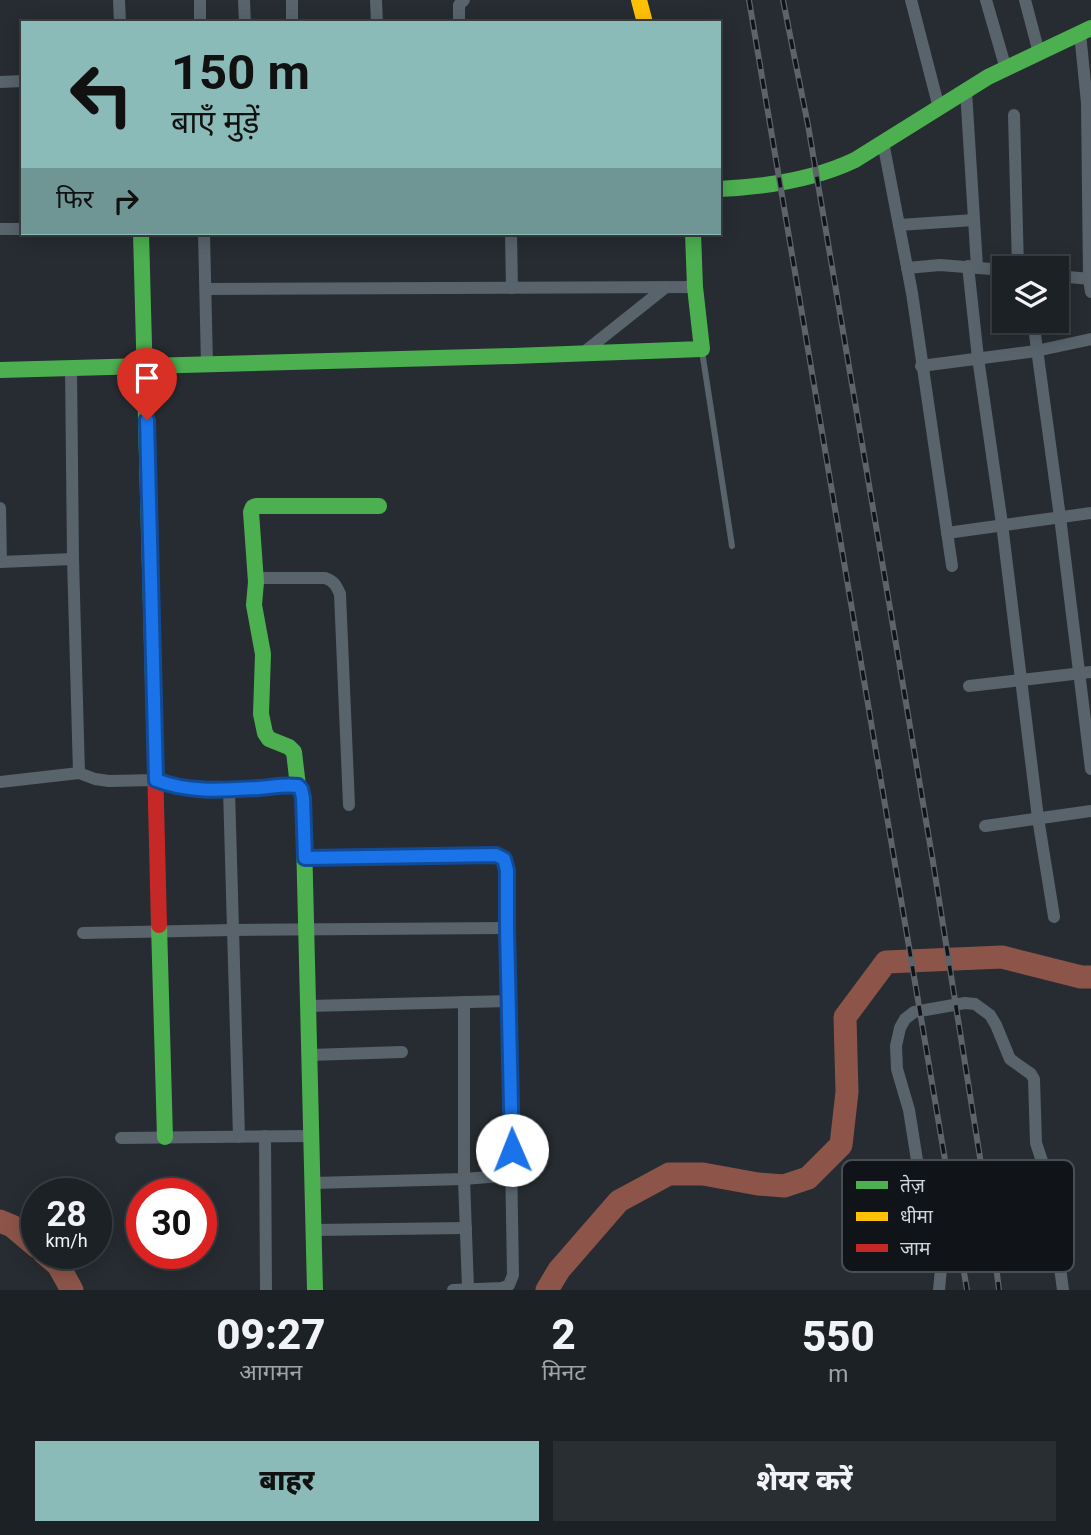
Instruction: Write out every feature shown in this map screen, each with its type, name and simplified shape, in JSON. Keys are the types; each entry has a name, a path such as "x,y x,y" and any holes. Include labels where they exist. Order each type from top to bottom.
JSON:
{"street":[{"path":"119,0 120,21"},
{"path":"200,0 200,21"},
{"path":"244,0 244,21"},
{"path":"292,0 292,21"},
{"path":"376,0 377,21"},
{"path":"458,21 458,5 464,0"},
{"path":"639,0 644,21"},
{"path":"911,0 939,108"},
{"path":"986,0 1006,69"},
{"path":"1025,0 1039,53"},
{"path":"721,189 758,187 834,170 855,160 988,77 1086,30 1090,284 1069,279"},
{"path":"0,82 21,81"},
{"path":"966,91 975,220 973,267 978,358 1002,524 1038,818 1054,917"},
{"path":"1014,115 1018,256"},
{"path":"883,142 907,268 951,566"},
{"path":"899,225 975,220"},
{"path":"0,229 21,229"},
{"path":"141,235 165,1137"},
{"path":"204,235 207,365"},
{"path":"511,235 512,288"},
{"path":"0,370 702,349 695,287 693,235"},
{"path":"907,268 940,265 992,269"},
{"path":"583,353 666,287"},
{"path":"206,289 695,287"},
{"path":"1034,333 1085,672 1091,769"},
{"path":"922,366 1036,351 1091,339"},
{"path":"71,368 79,773"},
{"path":"315,1290 303,798 298,786 294,752 289,747 269,739 262,724 263,654 254,606 256,578 251,512 253,506 379,506"},
{"path":"0,508 1,562 73,559"},
{"path":"947,533 1091,513"},
{"path":"256,578 325,578 332,580 337,586 340,594 349,804"},
{"path":"969,686 1085,672"},
{"path":"0,782 79,773 109,781 156,780 187,788 229,790 298,786"},
{"path":"229,790 239,1137"},
{"path":"985,826 1091,811"},
{"path":"305,858 500,856 506,863 513,1270 509,1285 502,1288 453,1290"},
{"path":"83,933 507,928"},
{"path":"308,1006 510,1001"},
{"path":"464,1002 464,1179 468,1288"},
{"path":"917,1160 909,1110 897,1069 897,1040 900,1028 905,1019 914,1012 965,1003 975,1004 990,1015 1010,1059 1034,1079 1036,1143 1042,1160"},
{"path":"309,1055 402,1052"},
{"path":"265,1136 265,1290"},
{"path":"121,1138 312,1136"},
{"path":"313,1182 464,1179 512,1175"},
{"path":"314,1230 466,1228"},
{"path":"939,1290 941,1272"},
{"path":"1061,1272 1063,1290"}],"lane":[{"path":"702,349 732,546"}],"waterway":[{"path":"547,1290 559,1270 619,1201 669,1174 703,1174 784,1186 808,1178 841,1145 847,1092 845,1017 886,962 1002,957 1081,977 1091,977"},
{"path":"0,1221 21,1234"},
{"path":"60,1269 72,1290"}],"railway":[{"path":"749,0 945,1160"},
{"path":"783,0 808,125 933,862 980,1160"},
{"path":"964,1272 967,1290"},
{"path":"997,1272 999,1290"}],"traffic: fast":[{"path":"721,189 788,181 839,167 855,160 988,77 1091,28"},
{"path":"141,235 153,682"},
{"path":"0,370 702,349 695,287 693,235"},
{"path":"315,1290 303,798 298,786 294,752 289,747 269,739 261,714 263,654 254,605 256,582 251,512 256,506 379,506"},
{"path":"159,925 165,1137"}],"traffic: slow":[{"path":"639,0 644,21"}],"traffic: jam":[{"path":"153,682 159,925"}],"route":[{"path":"147,420 156,780 171,786 229,790 298,786 303,793 305,858 496,855 504,859 507,870 512,1150"}]}
